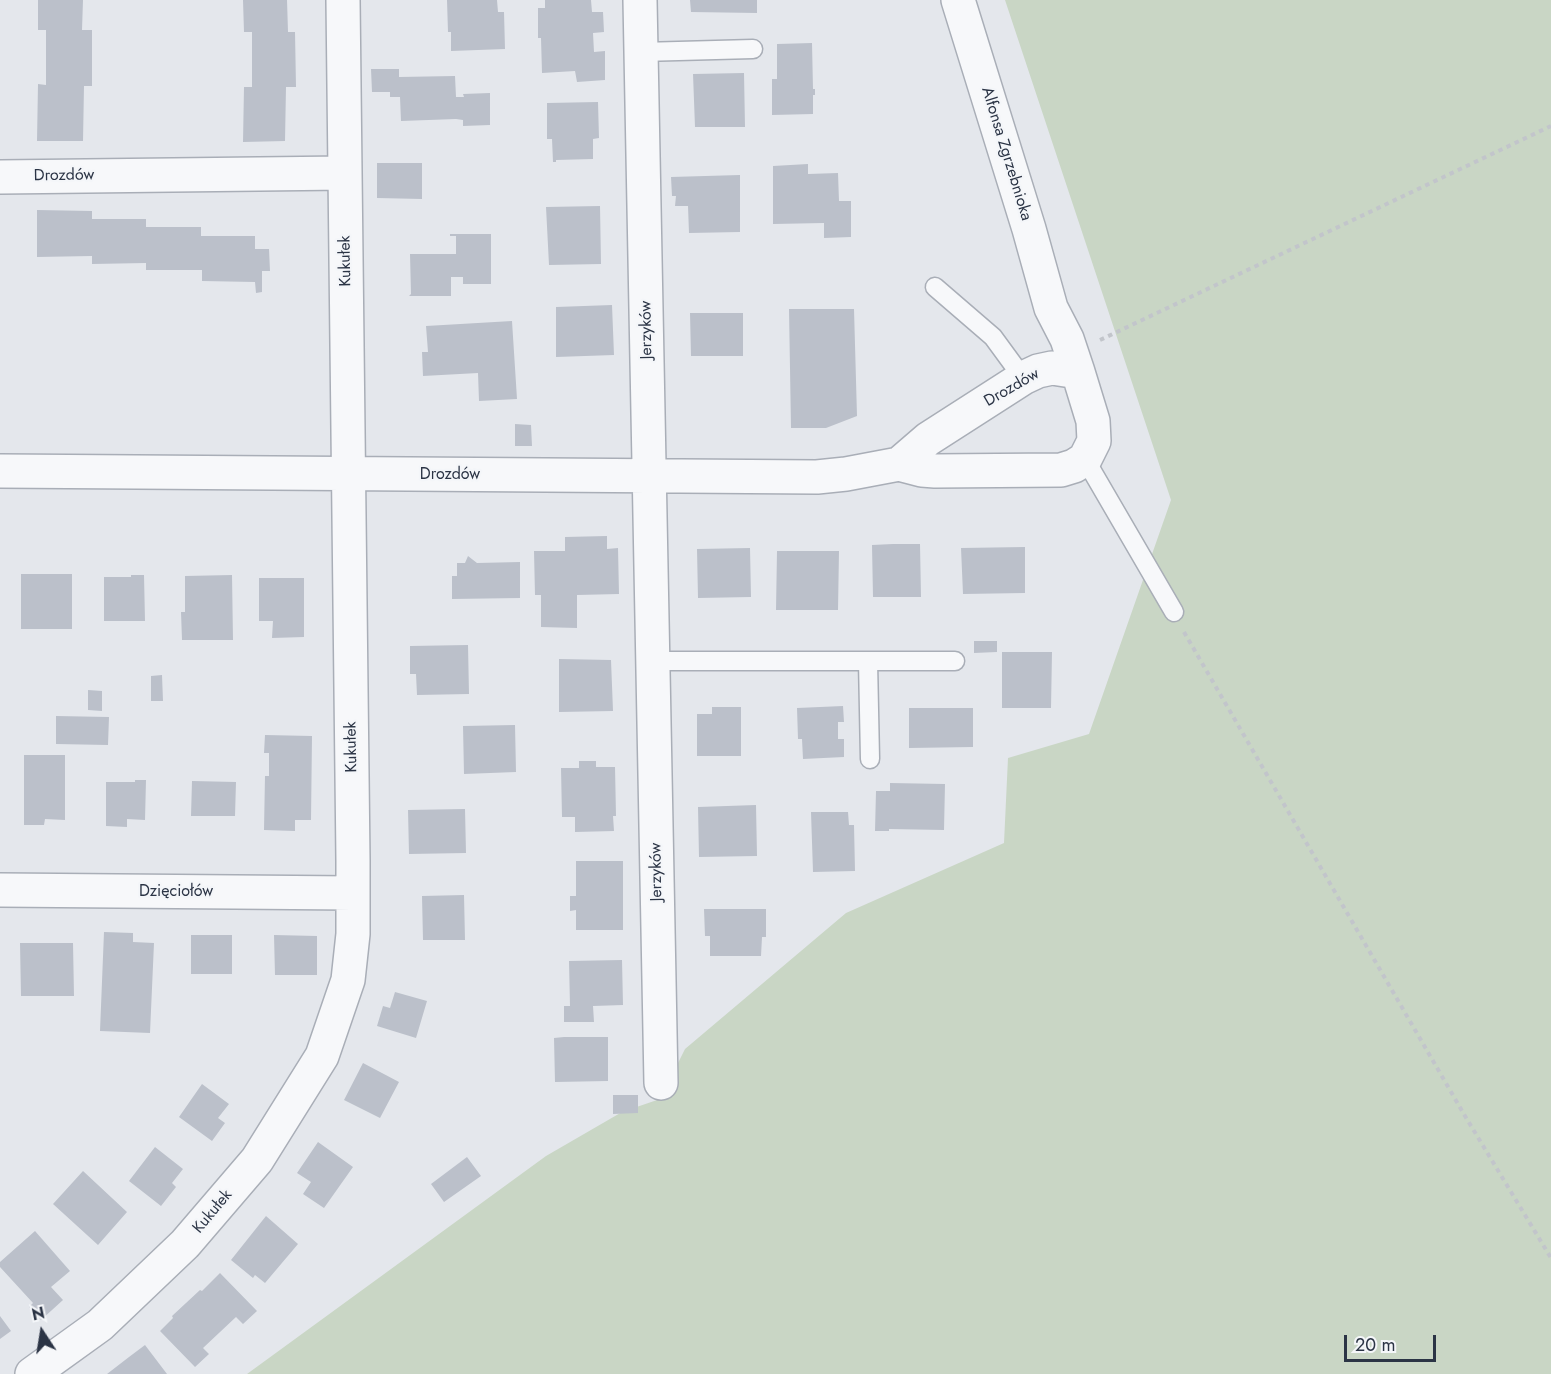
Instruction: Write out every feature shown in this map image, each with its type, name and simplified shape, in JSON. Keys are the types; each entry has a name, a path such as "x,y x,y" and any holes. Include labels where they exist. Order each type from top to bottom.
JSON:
{"street":[{"name":"Kukułek","path":"32,1374 100,1325 186,1244 257,1160 322,1056 348,980 353,934 343,0"},
{"name":"Jerzyków","path":"640,0 662,1083"},
{"name":"Alfonsa Zgrzebnioka","path":"958,0 1051,308 1067,339 1075,362"},
{"name":"Drozdów","path":"0,177 345,173"},
{"path":"1023,378 1042,341 1051,308"},
{"name":"Drozdów","path":"899,464 928,439 1023,378 1038,370 1075,362"},
{"path":"1075,362 1093,421 1094,441 1085,459"},
{"name":"Drozdów","path":"0,471 832,476 899,464 936,471 1061,470 1085,459"},
{"name":"Dzięciołów","path":"0,890 352,893"}],"lane":[{"path":"641,52 753,49"},
{"path":"935,287 993,337 1023,378"},
{"path":"1085,459 1174,612"},
{"path":"653,661 955,661"},
{"path":"868,661 870,759"}],"path":[{"path":"1075,362 1084,347 1551,126"},
{"path":"1174,612 1459,1106 1551,1258"}],"green space":[{"path":"1005,0 1551,0 1551,1374 247,1374 546,1156 622,1112 660,1099 685,1049 846,913 1004,843 1008,758 1089,734 1171,500"}],"building":[{"path":"38,0 83,0 82,30 92,30 92,86 84,86 83,141 37,141 38,84 46,85 46,30 38,30"},
{"path":"243,0 287,0 288,32 295,32 296,87 286,87 285,141 243,142 244,87 252,87 252,32 244,32"},
{"path":"447,0 497,0 498,12 504,12 505,49 451,51"},
{"path":"545,0 591,0 592,12 603,12 604,32 593,33 594,52 605,51 605,80 577,82 575,71 542,73 541,38 538,38 538,8 545,8"},
{"path":"690,0 757,0 757,13 691,12"},
{"path":"812,43 813,89 815,89 813,114 772,115 772,79 777,79 777,44"},
{"path":"371,69 399,69 399,77 455,76 456,97 464,97 463,94 490,93 490,125 463,126 463,120 456,119 401,121 400,97 390,97 390,92 372,92"},
{"path":"744,73 745,127 695,127 693,74"},
{"path":"598,102 599,138 593,139 593,159 553,162 552,139 547,139 547,103"},
{"path":"377,163 422,163 422,199 377,198"},
{"path":"808,164 808,174 838,173 839,201 851,201 851,237 824,238 824,223 773,224 773,166"},
{"path":"740,175 740,232 689,233 688,206 675,206 676,196 672,196 671,177"},
{"path":"600,206 601,264 549,265 546,207"},
{"path":"37,210 92,211 92,219 146,219 146,227 201,227 201,236 255,236 255,249 269,249 270,271 262,271 262,292 256,293 255,282 202,281 202,270 146,270 146,263 92,264 92,256 37,257"},
{"path":"450,234 491,234 491,284 463,284 463,277 451,277 451,296 409,296 411,294 410,254 456,254 456,236 450,236"},
{"path":"612,305 614,355 556,357 556,307"},
{"path":"789,309 854,309 857,416 826,428 791,428"},
{"path":"690,313 743,313 743,356 691,356"},
{"path":"512,321 517,399 479,401 478,373 423,376 422,352 428,352 426,326"},
{"path":"515,424 531,425 532,446 515,446"},
{"path":"607,536 607,549 618,548 619,594 577,595 577,628 541,627 541,595 535,595 534,551 565,551 565,537"},
{"path":"920,544 921,597 873,597 872,545"},
{"path":"1025,547 1025,593 963,594 961,548"},
{"path":"750,548 751,597 698,598 697,549"},
{"path":"777,551 839,551 838,610 776,610"},
{"path":"468,556 477,563 520,562 520,598 452,599 452,576 457,576 457,563 465,563"},
{"path":"21,574 72,574 72,629 21,629"},
{"path":"131,575 144,575 145,621 104,621 104,577 131,577"},
{"path":"232,575 233,640 182,640 181,612 185,612 185,576"},
{"path":"259,578 304,578 304,637 272,638 273,621 259,621"},
{"path":"974,641 997,641 997,652 974,653"},
{"path":"468,645 469,694 417,695 416,674 410,674 410,646"},
{"path":"1002,652 1052,652 1051,708 1002,708"},
{"path":"559,659 611,660 613,711 559,712"},
{"path":"162,675 163,701 151,701 151,676"},
{"path":"88,690 102,691 102,711 88,710"},
{"path":"843,706 844,722 838,722 838,739 844,739 844,757 803,759 802,739 798,739 797,708"},
{"path":"712,707 741,707 741,756 697,756 697,714 712,714"},
{"path":"909,708 973,708 973,747 909,748"},
{"path":"56,716 109,717 108,745 56,744"},
{"path":"515,725 516,772 464,774 463,726"},
{"path":"265,735 312,736 311,820 295,820 295,831 264,830 265,776 269,776 269,753 264,753"},
{"path":"24,755 65,755 65,820 45,819 44,825 24,825"},
{"path":"579,761 596,761 596,767 615,767 614,831 575,832 575,817 562,817 561,768 579,768"},
{"path":"135,780 146,780 145,820 127,819 127,827 106,826 106,782 135,782"},
{"path":"192,781 236,782 235,816 191,816"},
{"path":"890,783 945,784 944,830 875,831 876,791 890,791"},
{"path":"756,805 757,856 699,857 698,807"},
{"path":"465,809 466,853 409,854 408,810"},
{"path":"811,812 848,812 849,825 854,825 855,871 813,872"},
{"path":"576,861 623,861 623,930 576,930 576,910 570,911 570,896 576,896"},
{"path":"464,895 465,940 423,940 422,896"},
{"path":"704,909 766,909 766,937 762,937 761,956 710,956 710,936 705,936"},
{"path":"104,932 133,933 133,942 154,943 150,1033 100,1031"},
{"path":"191,935 232,935 232,974 191,974"},
{"path":"274,935 317,936 317,975 275,975"},
{"path":"20,943 73,943 74,996 21,996"},
{"path":"622,960 623,1005 593,1006 594,1022 564,1022 564,1006 570,1006 569,961"},
{"path":"395,992 427,1001 416,1038 377,1026 383,1006 390,1008"},
{"path":"608,1037 608,1081 555,1082 554,1038"},
{"path":"363,1063 399,1082 380,1118 344,1100"},
{"path":"202,1084 229,1104 218,1118 225,1123 212,1141 179,1117"},
{"path":"613,1095 638,1095 638,1113 613,1114"},
{"path":"318,1142 353,1167 324,1208 303,1194 311,1182 297,1173"},
{"path":"155,1147 183,1169 172,1183 176,1187 161,1206 129,1181"},
{"path":"467,1157 481,1176 444,1202 431,1184"},
{"path":"83,1171 127,1212 98,1245 53,1204"},
{"path":"266,1216 298,1244 265,1283 255,1275 253,1278 231,1260"},
{"path":"35,1231 70,1271 51,1287 63,1300 41,1320 29,1307 33,1303 0,1267 0,1262"},
{"path":"220,1273 257,1311 243,1324 236,1317 203,1348 209,1354 195,1367 160,1331 173,1318 172,1316"},
{"path":"0,1316 11,1331 0,1339"},
{"path":"145,1345 167,1374 107,1374 129,1357"}]}
